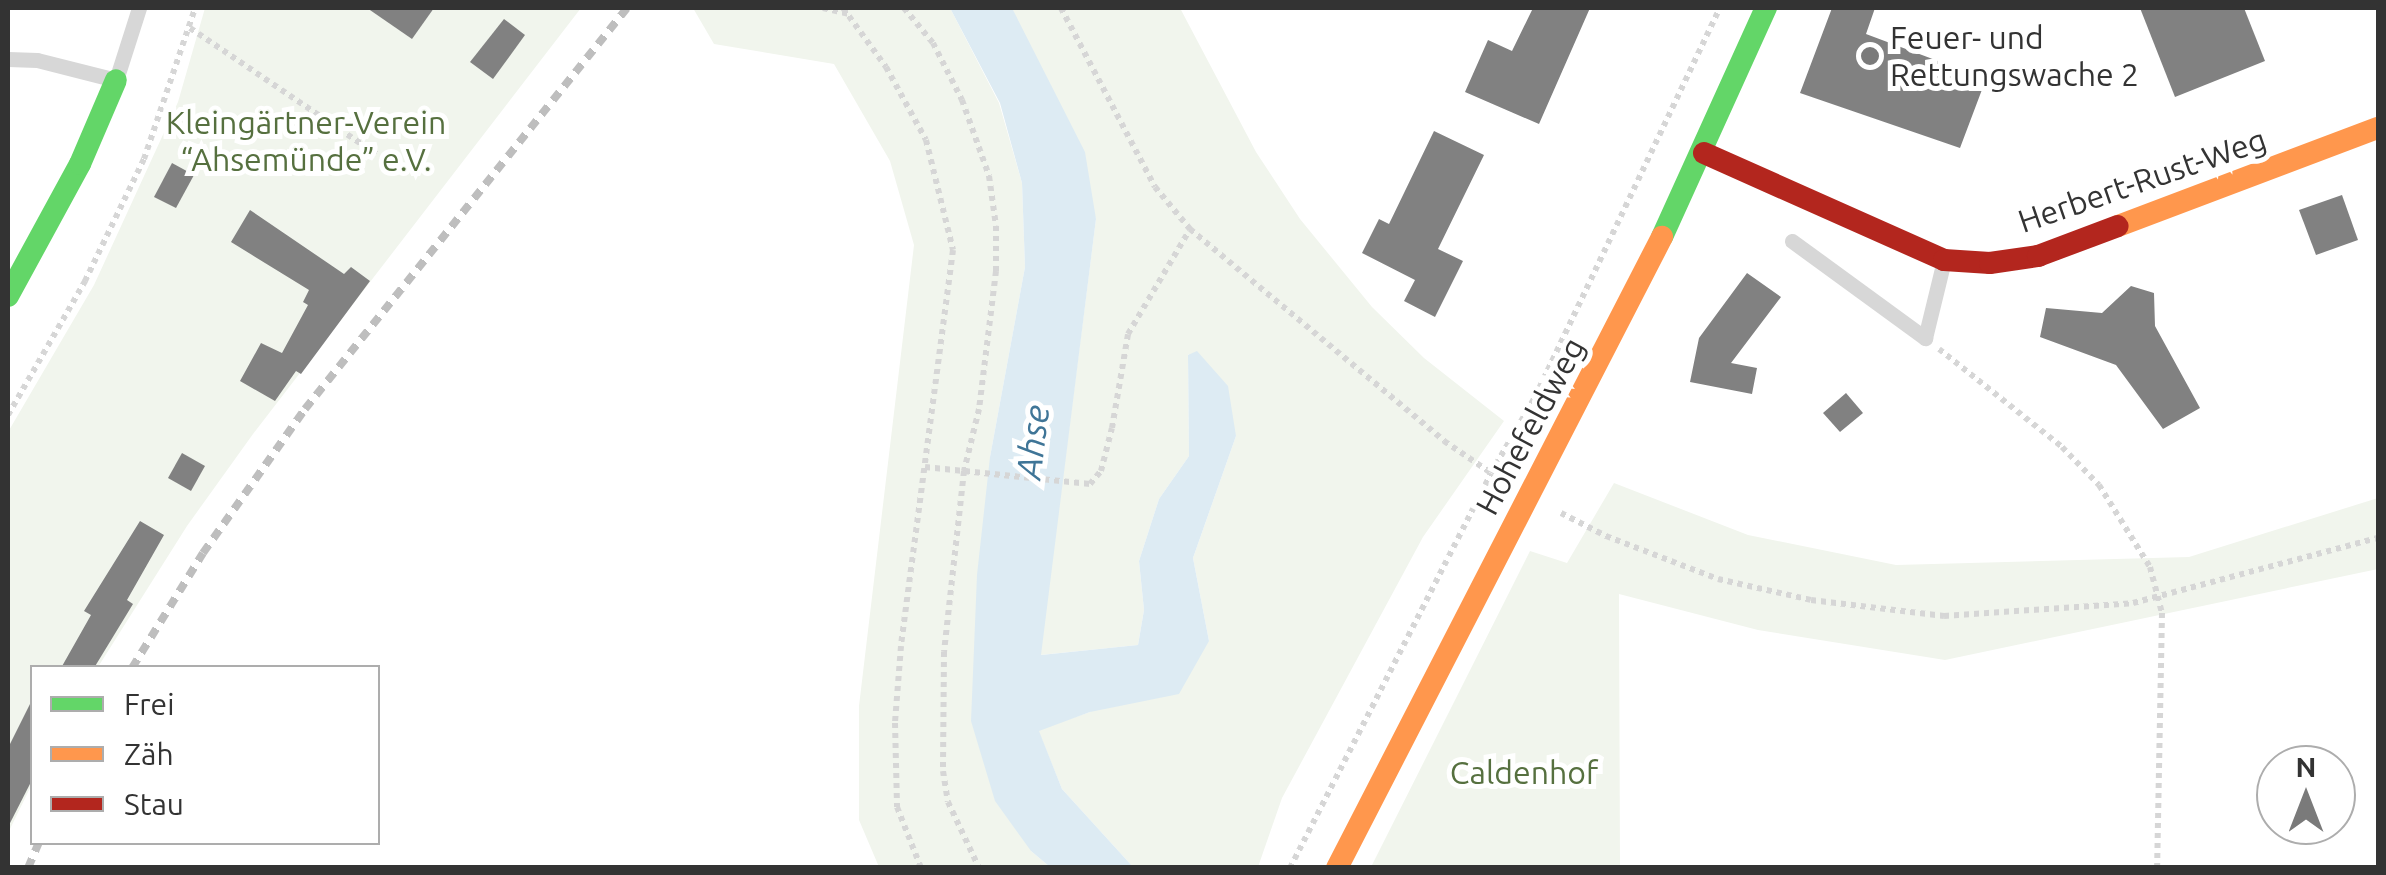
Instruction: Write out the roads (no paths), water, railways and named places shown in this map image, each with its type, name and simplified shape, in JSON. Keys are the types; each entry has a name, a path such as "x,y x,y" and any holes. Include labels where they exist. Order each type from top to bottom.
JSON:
{"main road":[{"name":"Hohefeldweg","path":"1337,868 1704,153 1766,8"},
{"path":"8,296 80,164 116,80"},
{"name":"Herbert-Rust-Weg","path":"1704,153 1944,260 1990,263 2038,256 2378,128"}],"lane":[{"path":"8,59 37,60 116,80 139,8"},
{"path":"1792,241 1925,338 1944,260"}],"water":[{"name":"Ahse","path":"950,8 1012,8 1085,152 1096,219 1041,655 1138,645 1144,610 1139,561 1159,499 1189,456 1188,355 1197,351 1228,386 1236,436 1193,558 1209,641 1179,694 1090,712 1039,731 1062,789 1133,867 1050,867 1031,851 995,801 971,721 977,575 990,457 1025,267 1022,183 1000,103"}],"railway":[{"path":"134,665 203,553 305,409 627,8"},
{"path":"28,868 38,845"}],"place":[{"name":"Feuer- und Rettungswache 2","path":"1870,56"}],"park label":[{"name":"Kleingärtner-Verein “Ahsemünde” e.V.","path":"306,142"},
{"name":"Caldenhof","path":"1524,772"}]}
